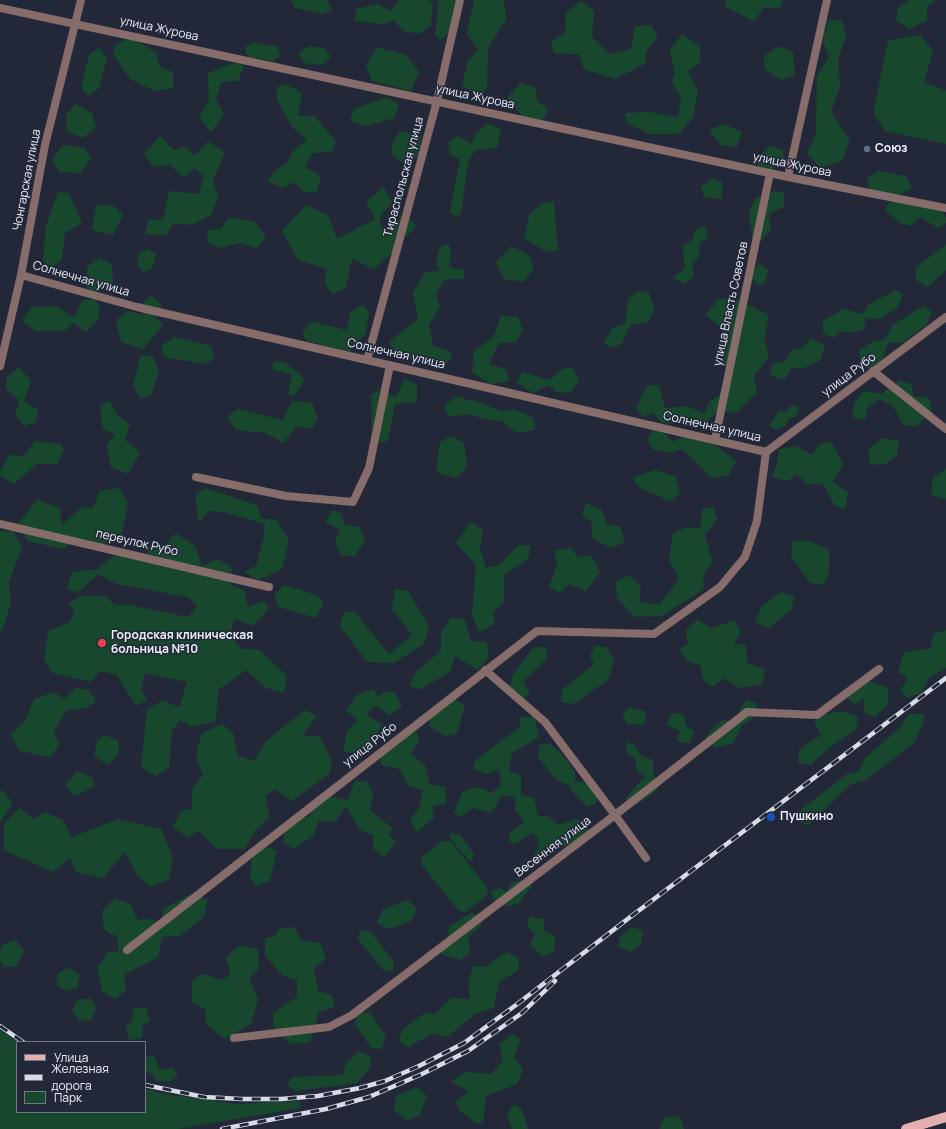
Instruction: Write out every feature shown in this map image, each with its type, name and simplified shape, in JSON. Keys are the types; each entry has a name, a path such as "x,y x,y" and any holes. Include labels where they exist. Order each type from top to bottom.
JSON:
{"main road":[{"path":"906,1129 946,1117"}],"street":[{"name":"Чонгарская улица","path":"0,366 21,275 45,144 81,0"},
{"name":"Тираспольская улица","path":"367,360 437,101 460,0"},
{"path":"788,177 827,0"},
{"name":"улица Журова","path":"0,8 788,177 946,208"},
{"name":"улица Власть Советов","path":"715,440 770,173"},
{"name":"Солнечная улица","path":"21,275 137,307 390,364 766,452"},
{"name":"улица Рубо","path":"127,950 537,631 654,634 720,587 745,558 757,521 766,452 946,317"},
{"path":"196,477 286,496 353,502 369,468 390,364"},
{"path":"873,371 946,429"},
{"name":"переулок Рубо","path":"0,524 269,587"},
{"name":"Весенняя улица","path":"234,1038 329,1027 352,1015 615,815 747,712 817,715 879,669"},
{"path":"485,670 545,722 646,858"}],"green space":[{"path":"327,0 332,10 322,14 295,8 291,1"},
{"path":"399,0 429,0 433,4 431,25 420,34 403,31 394,20 384,24 355,21 356,9 376,4 391,11"},
{"path":"439,0 457,0 450,32 440,40 435,34"},
{"path":"474,0 504,0 506,20 488,48 487,88 478,97 462,85 468,61 478,50 467,34"},
{"path":"726,0 783,0 779,9 764,7 754,21 726,7"},
{"path":"910,0 936,0 927,6 927,20 909,29 896,20 898,8"},
{"path":"581,1 594,11 592,37 610,54 631,49 635,26 651,25 658,37 646,51 645,64 615,79 584,69 579,54 554,53 551,42 565,33 566,13"},
{"path":"828,20 842,21 846,37 838,59 840,87 831,112 850,140 842,161 821,168 807,154 816,133 817,76 829,57 823,41"},
{"path":"682,34 700,47 700,62 688,72 698,91 693,118 679,134 649,134 627,123 625,113 648,112 678,117 681,97 671,82 675,74 670,50"},
{"path":"920,35 933,50 924,82 946,91 946,144 885,131 873,113 888,41"},
{"path":"132,38 155,52 160,67 173,72 173,88 155,91 130,79 113,54 116,44"},
{"path":"254,42 278,47 280,56 273,61 248,57 245,47"},
{"path":"309,46 325,48 331,57 322,65 304,63 299,53"},
{"path":"779,46 793,52 795,76 781,80 765,69 764,56"},
{"path":"377,47 406,55 419,72 411,91 372,81 366,66"},
{"path":"100,48 107,58 99,88 88,96 81,87 90,53"},
{"path":"236,62 244,66 238,81 221,82 216,99 224,114 211,132 199,117 209,100 208,73"},
{"path":"521,83 536,88 537,101 548,109 543,120 522,116 507,97"},
{"path":"288,85 302,93 298,116 314,116 336,141 332,152 313,153 305,167 321,176 317,191 304,192 294,182 282,188 268,181 276,170 287,163 293,151 307,139 293,128 277,100 276,87"},
{"path":"387,97 399,105 394,118 366,126 350,121 354,109"},
{"path":"76,104 92,113 96,127 83,138 67,131 66,115"},
{"path":"488,124 501,130 497,148 475,150 468,163 461,214 457,217 450,212 460,159 450,155 448,143 458,136 471,144 476,133"},
{"path":"724,124 742,132 737,147 721,145 709,130"},
{"path":"400,131 421,136 418,156 404,164 392,155 392,144"},
{"path":"160,136 174,150 184,147 195,155 208,141 225,153 213,180 218,198 211,215 192,225 174,223 166,235 145,234 149,220 163,219 169,191 199,194 204,176 195,168 184,178 169,164 154,167 144,154"},
{"path":"63,145 84,148 91,158 80,173 60,172 52,160"},
{"path":"771,146 783,150 784,160 770,170 757,165 758,156"},
{"path":"878,171 906,176 912,188 899,195 870,190 867,179"},
{"path":"713,178 722,182 722,199 704,197 701,187"},
{"path":"384,187 392,203 381,215 379,226 391,231 404,212 416,226 406,237 396,235 392,253 374,269 352,259 346,288 332,294 325,283 327,269 298,260 282,231 306,205 328,215 337,239 375,219 366,202"},
{"path":"773,191 784,193 784,207 769,214 771,229 761,242 752,235 749,212 756,197 767,198"},
{"path":"58,192 69,193 82,223 65,233 62,260 50,268 43,259 46,226"},
{"path":"554,201 558,250 546,252 524,238 530,213 544,203"},
{"path":"890,201 942,211 946,218 946,223 938,228 920,217 911,226 900,223 885,210"},
{"path":"113,205 123,215 113,235 92,230 96,206"},
{"path":"229,218 254,221 266,237 257,248 239,243 221,248 208,243 207,230 221,229"},
{"path":"705,226 708,237 700,243 699,257 692,263 694,276 685,283 672,278 685,268 683,247 692,240 696,229"},
{"path":"448,244 451,250 449,267 464,271 464,279 445,279 436,293 440,307 429,325 433,346 450,351 452,359 441,366 398,356 389,342 418,319 413,293 425,272 440,271 436,262 440,247"},
{"path":"946,245 946,270 928,287 916,281 916,267"},
{"path":"511,246 529,255 534,268 524,282 504,279 496,262"},
{"path":"147,249 156,254 152,269 142,272 137,264 139,254"},
{"path":"99,258 112,265 113,282 97,293 86,287 87,267"},
{"path":"759,263 768,270 765,282 759,285 752,279 753,269"},
{"path":"896,290 903,294 898,307 880,319 866,318 864,329 852,333 841,331 833,338 823,333 823,321 844,309 863,314 869,304"},
{"path":"648,291 655,309 648,322 630,325 622,344 610,348 604,342 613,328 625,324 628,299 636,292"},
{"path":"151,295 162,306 155,316 163,325 143,349 121,342 116,320 128,311 143,315 143,304"},
{"path":"734,298 769,315 764,338 769,357 754,376 757,392 736,413 717,411 706,424 662,423 653,413 643,417 636,408 647,386 659,385 665,408 687,406 705,414 708,403 722,393 727,372 716,349 724,329 705,315 719,299"},
{"path":"95,299 100,306 98,319 86,332 73,323 64,331 36,331 22,321 32,307 58,307 74,318 83,300"},
{"path":"363,305 369,311 366,333 349,352 308,341 302,333 312,322 346,330 351,311"},
{"path":"923,306 932,311 927,324 902,343 888,342 883,359 870,369 859,365 860,350 874,341 885,339 893,325"},
{"path":"501,316 518,317 523,331 515,342 499,343 489,364 506,369 509,381 490,384 472,372 474,352 494,336"},
{"path":"175,337 211,346 214,357 207,364 164,357 161,345"},
{"path":"811,339 825,345 820,361 801,369 792,367 785,379 770,376 773,363 784,362 791,351 800,349"},
{"path":"141,355 153,357 159,370 152,394 141,399 133,385"},
{"path":"275,361 285,362 305,379 294,396 288,394 292,375 270,368"},
{"path":"19,367 31,381 24,401 38,410 36,422 24,426 15,415 19,400 6,389 7,377"},
{"path":"573,367 579,380 570,393 556,392 549,385 533,393 517,383 522,372 550,380 563,369"},
{"path":"404,380 417,384 417,402 395,404 388,441 372,444 371,395 380,390 396,397"},
{"path":"900,381 912,384 913,396 929,398 932,410 917,426 903,425 893,406 880,399 868,407 865,420 852,417 855,402 863,391 881,394"},
{"path":"454,397 476,401 503,412 514,409 534,418 535,430 517,433 502,421 484,419 469,414 449,417 444,407"},
{"path":"110,400 117,415 130,424 125,440 140,453 128,474 111,467 107,445 115,434 103,429 100,407"},
{"path":"292,401 312,403 318,419 312,428 296,427 283,443 266,433 236,430 227,417 237,409 283,420"},
{"path":"792,405 799,408 795,417 789,418 785,427 775,430 769,426 779,411 785,412"},
{"path":"654,430 665,433 672,442 687,435 709,441 736,461 729,475 712,478 682,449 671,453 653,450 647,439"},
{"path":"451,436 464,443 467,467 456,478 436,472 440,442"},
{"path":"882,438 899,441 897,455 886,464 870,465 868,450"},
{"path":"35,441 60,444 64,450 57,465 38,463 14,484 0,476 0,472 10,454 23,457"},
{"path":"831,441 843,464 833,482 848,492 845,508 835,506 822,483 808,485 797,474 788,481 772,477 777,464 779,449 796,446 812,455 820,444"},
{"path":"946,469 946,499 931,495 933,478"},
{"path":"655,470 675,476 680,494 670,501 640,488 632,478"},
{"path":"119,488 128,503 122,532 96,549 71,542 63,549 28,541 17,525 37,500 60,508 62,525 82,507 93,508 100,491"},
{"path":"205,488 257,505 261,518 276,520 289,540 282,569 258,580 244,572 256,566 264,536 265,524 224,512 209,511 199,523 195,496"},
{"path":"586,503 602,510 607,525 620,526 625,542 611,548 593,539 591,521 582,516"},
{"path":"713,507 717,519 705,535 713,563 703,574 704,589 662,616 635,617 617,598 616,581 630,575 641,587 639,601 659,605 679,579 669,560 673,533 688,527 700,529 702,509"},
{"path":"332,510 342,514 344,525 359,527 365,540 355,556 341,555 335,542 340,530 325,522"},
{"path":"471,522 483,530 480,549 486,568 499,565 519,545 531,546 528,559 504,575 504,602 493,612 494,624 479,632 472,615 476,565 456,543"},
{"path":"0,531 13,531 22,547 9,582 11,603 4,626 0,632"},
{"path":"176,533 195,546 202,566 218,559 232,568 230,585 244,590 248,607 263,601 269,608 253,626 235,619 230,634 241,649 260,650 287,676 284,692 266,688 246,670 218,690 216,721 192,727 180,720 172,731 169,767 156,776 141,767 147,709 162,701 180,707 187,682 145,673 141,690 147,700 136,706 117,675 100,671 91,682 53,673 44,660 48,631 68,623 75,613 69,603 81,596 105,596 115,605 130,605 188,617 197,606 188,597 117,584 98,574 79,592 67,589 72,572 96,570 116,554 143,559 151,546 166,544"},
{"path":"809,541 829,550 829,574 823,585 810,583 791,556 793,542"},
{"path":"570,548 578,557 591,555 600,572 586,591 569,584 560,593 549,587 557,565 554,551"},
{"path":"284,585 319,596 323,606 316,618 279,607 274,595"},
{"path":"395,589 408,591 429,626 424,644 394,663 367,662 340,626 344,612 354,611 389,654 412,635 392,609"},
{"path":"781,592 794,596 792,609 769,628 755,622 762,606"},
{"path":"451,617 465,620 471,641 487,642 489,656 478,670 455,656 450,672 419,690 409,685 417,671 441,651 441,632"},
{"path":"697,620 712,628 734,621 741,631 734,644 746,645 747,663 765,670 762,684 739,688 723,678 714,687 704,681 700,665 689,662 679,650 688,644 686,630"},
{"path":"946,630 946,668 930,677 921,693 906,698 901,690 908,677 898,672 904,652 930,649 934,634"},
{"path":"595,646 606,647 614,660 608,680 574,704 561,702 562,690 594,664 590,656"},
{"path":"534,647 546,647 547,658 523,682 530,693 524,698 509,696 512,676"},
{"path":"868,681 888,688 888,704 875,717 864,712 864,699 854,704 845,697"},
{"path":"76,688 89,690 96,702 87,708 67,710 54,731 59,745 50,757 20,751 11,735 26,719 34,699 54,692 64,699"},
{"path":"373,689 378,697 386,691 395,693 402,707 389,715 376,705 366,715 382,724 376,738 359,754 343,752 347,731 357,720 346,710 358,694"},
{"path":"455,699 465,706 457,733 445,736 429,726 431,716"},
{"path":"747,700 757,703 755,717 742,725 734,743 715,748 705,737 722,720 739,722 740,708"},
{"path":"629,708 646,711 644,725 627,724 622,715"},
{"path":"305,710 316,716 302,736 320,736 332,761 329,774 292,801 275,789 265,796 270,817 255,830 245,849 217,849 199,831 187,837 173,827 181,811 192,809 192,789 203,775 196,757 201,734 222,724 233,733 238,756 254,761 266,741"},
{"path":"842,711 858,717 856,729 831,746 811,765 798,763 799,749 821,735 814,721 824,715"},
{"path":"672,713 684,715 686,726 694,731 690,744 677,741 680,731 667,725"},
{"path":"908,714 924,714 924,722 914,743 864,781 851,784 809,825 797,821 798,812 847,774 859,771 865,758 900,728"},
{"path":"519,717 534,717 539,737 512,753 509,771 521,776 521,795 534,798 538,816 548,816 558,825 577,819 588,829 581,847 556,846 540,862 533,857 540,843 534,832 515,844 508,841 510,832 525,822 515,810 516,798 502,795 491,813 473,808 460,817 454,813 462,792 478,787 491,793 501,785 499,769 486,774 473,768 476,760 521,726"},
{"path":"405,728 416,729 419,741 411,754 425,765 430,784 445,787 446,803 432,807 434,818 417,832 410,820 420,806 423,790 409,786 399,769 382,765 379,754"},
{"path":"105,735 118,740 119,754 108,765 94,756 97,741"},
{"path":"626,742 635,745 640,755 653,760 653,775 660,783 655,792 636,805 625,799 645,776 637,771 635,758 626,752"},
{"path":"548,743 560,752 575,772 575,781 589,783 599,794 596,803 588,807 575,795 569,785 557,781 538,757 539,745"},
{"path":"77,771 93,778 94,787 74,796 65,785"},
{"path":"355,781 367,782 373,794 370,810 392,828 389,836 396,842 384,857 373,849 373,835 360,830 346,806 336,821 319,821 314,835 294,849 283,842 285,830 298,818 309,817 315,806 328,796 347,800"},
{"path":"2,790 13,803 0,823 0,791"},
{"path":"19,808 34,819 45,812 63,820 72,837 118,819 161,829 173,857 169,879 151,887 137,875 125,852 103,878 76,872 70,858 53,872 4,850 4,824"},
{"path":"450,833 460,835 474,854 472,861 467,859 449,837"},
{"path":"442,841 450,841 488,888 487,895 466,912 459,911 421,864 421,858"},
{"path":"264,847 277,850 270,881 257,886 250,878 252,857"},
{"path":"529,879 532,886 518,904 501,907 493,899 491,891 500,888 507,892 512,882"},
{"path":"193,893 208,900 204,917 179,936 162,937 158,957 124,975 126,990 115,999 102,991 97,967 108,952 119,951 118,937 104,930 102,911 115,898 130,904 138,920 152,919 162,927 163,909"},
{"path":"408,900 417,908 411,921 389,929 377,923 383,909"},
{"path":"471,913 482,918 481,926 468,936 470,952 460,960 441,954 440,945 448,938 449,927"},
{"path":"530,917 544,919 544,931 555,936 555,951 543,956 530,945 535,934 527,927"},
{"path":"294,927 302,941 320,943 326,959 314,968 318,991 332,995 334,1007 319,1012 310,1042 291,1044 274,1030 273,1013 297,997 297,980 283,976 265,956 265,938 274,937 280,928"},
{"path":"632,927 643,931 641,944 631,952 618,946 620,937"},
{"path":"360,930 370,931 394,962 393,971 383,970 358,939"},
{"path":"16,940 24,951 16,966 4,967 0,961 0,951 3,944"},
{"path":"240,945 258,949 259,969 249,978 258,999 251,1024 224,1039 206,1024 205,1009 192,1003 192,981 202,974 223,980 231,973 226,957"},
{"path":"507,952 519,959 518,971 499,982 494,1008 475,1014 447,1037 433,1033 409,1047 398,1041 403,1029 425,1013 434,1015 451,998 470,999 468,984 473,966 485,967"},
{"path":"69,968 80,975 77,988 65,991 56,984 58,973"},
{"path":"90,998 97,1008 91,1020 80,1021 72,1011 77,1000"},
{"path":"146,1007 150,1021 142,1026 142,1038 129,1040 126,1027 132,1020 133,1009"},
{"path":"358,1012 370,1013 386,1036 382,1049 371,1048 355,1024"},
{"path":"0,1030 16,1041 16,1113 146,1113 146,1088 164,1094 236,1104 300,1101 300,1108 178,1129 0,1129"},
{"path":"513,1034 521,1040 514,1056 523,1069 517,1084 486,1096 483,1122 477,1124 459,1110 456,1102 469,1091 451,1082 465,1072 491,1074 503,1061 499,1044"},
{"path":"358,1052 371,1056 370,1068 357,1083 295,1091 286,1084 293,1077 343,1075 346,1063"},
{"path":"154,1056 160,1070 173,1068 178,1076 169,1082 157,1081 151,1073 146,1072 146,1057"},
{"path":"417,1087 427,1096 419,1116 407,1120 394,1111 396,1096"},
{"path":"514,1105 522,1110 528,1129 512,1129 507,1114"},
{"path":"680,1116 684,1129 659,1129 665,1118"}],"railway":[{"path":"146,1085 204,1097 281,1099 318,1096 360,1088 385,1081 419,1066 464,1043 516,1005 946,678"},
{"path":"222,1129 326,1109 369,1097 422,1074 468,1051 522,1013 555,981"},
{"path":"0,1026 22,1041"}],"place":[{"name":"Союз","path":"867,149"},
{"name":"Городская клиническая больница №10","path":"102,643"},
{"name":"Пушкино","path":"771,817"}]}
